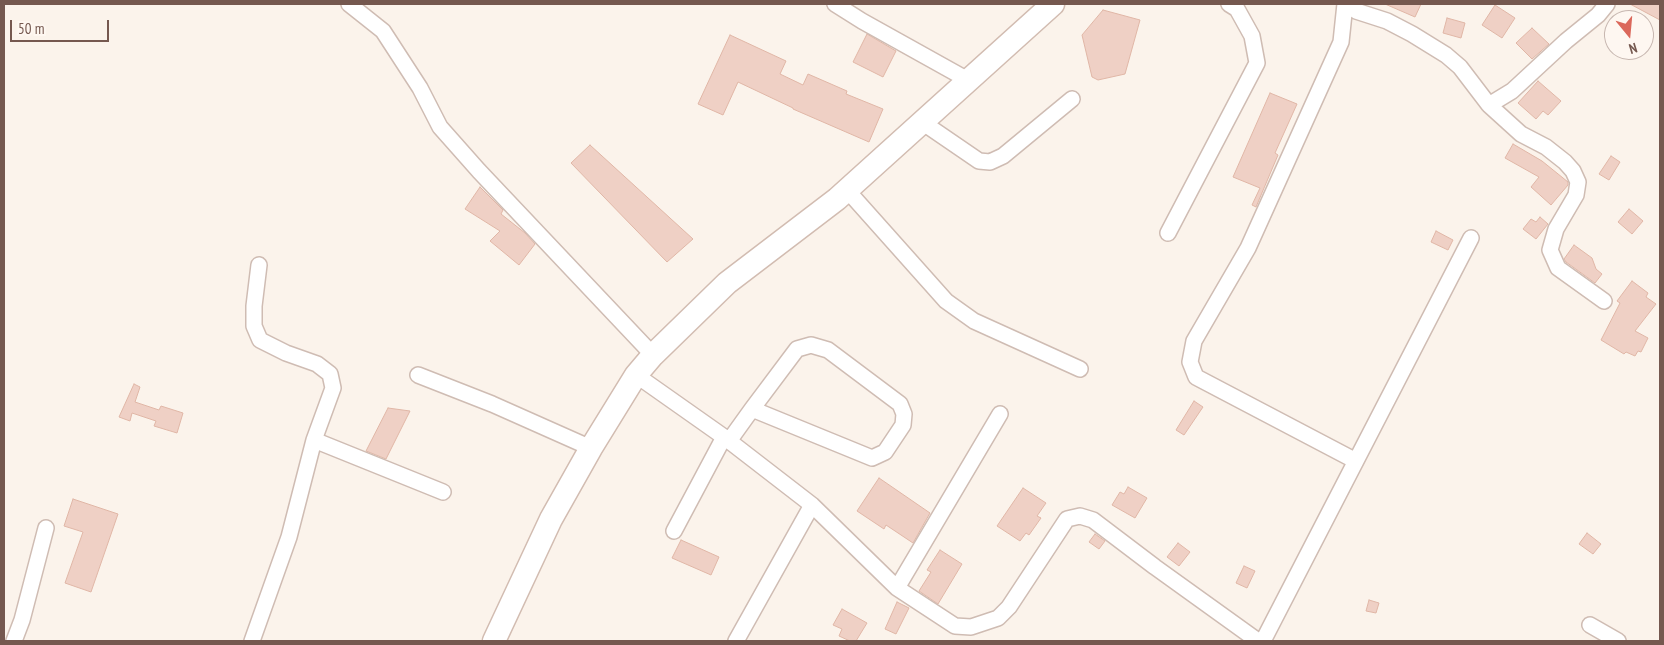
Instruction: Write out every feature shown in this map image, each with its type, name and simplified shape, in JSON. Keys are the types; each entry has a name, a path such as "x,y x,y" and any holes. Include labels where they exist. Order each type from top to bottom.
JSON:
{"street":[{"path":"349,4 383,32 420,88 440,127 478,171 653,355"},
{"path":"835,4 968,80"},
{"path":"494,641 551,519 591,448 636,375 653,355 727,283 847,190 1052,4"},
{"path":"1168,233 1257,63 1252,36 1236,9 1229,4"},
{"path":"1345,4 1341,42 1248,248 1194,341 1190,362 1196,377 1356,461"},
{"path":"1349,4 1356,11 1387,21 1446,55 1460,67 1489,105 1521,134 1546,147 1566,162 1578,182 1576,195 1556,229 1550,250 1558,268 1604,301"},
{"path":"1489,105 1512,91 1566,41 1598,16 1607,4"},
{"path":"922,122 979,161 990,162 1003,156 1072,99"},
{"path":"847,190 946,301 974,321 1080,369"},
{"path":"1263,641 1471,238"},
{"path":"252,641 289,537 314,440 334,388 330,374 317,364 286,353 260,340 254,326 259,265"},
{"path":"674,531 727,439 797,349 811,345 828,350 900,404 904,414 903,425 885,452 872,458 752,409"},
{"path":"418,375 492,404 591,448"},
{"path":"636,375 727,439 812,505 897,588 955,626 971,627 998,618 1009,607 1067,519 1080,516 1093,520 1154,567 1258,641"},
{"path":"897,588 1000,414"},
{"path":"314,440 443,492"},
{"path":"736,641 812,505"},
{"path":"14,641 22,620 46,528"},
{"path":"1590,625 1618,641"}],"building":[{"path":"1385,4 1421,4 1415,17"},
{"path":"1630,4 1660,4 1660,20 1654,17 1654,10 1641,10"},
{"path":"1495,5 1515,18 1502,38 1482,25"},
{"path":"1103,10 1140,20 1125,74 1098,80 1092,77 1082,35"},
{"path":"1447,18 1465,23 1461,38 1443,33"},
{"path":"1532,28 1549,44 1532,59 1516,43"},
{"path":"867,34 896,51 883,77 853,62"},
{"path":"730,35 786,61 780,74 803,85 808,74 847,91 846,94 883,109 869,142 793,109 738,82 723,115 698,104"},
{"path":"1538,81 1561,101 1548,115 1543,111 1536,119 1518,103"},
{"path":"1270,93 1297,104 1275,153 1278,155 1256,207 1252,205 1260,188 1233,177"},
{"path":"1513,144 1542,161 1568,182 1568,185 1551,205 1531,187 1539,177 1505,158"},
{"path":"590,145 693,239 667,262 571,163"},
{"path":"1611,156 1620,162 1609,180 1599,174"},
{"path":"480,187 503,210 501,214 525,233 535,244 519,265 490,241 500,231 465,209"},
{"path":"1629,209 1643,221 1632,234 1618,222"},
{"path":"1540,217 1548,224 1536,239 1523,229 1531,219 1536,222"},
{"path":"1436,231 1453,240 1448,250 1431,242"},
{"path":"1574,245 1592,258 1596,269 1602,274 1595,283 1564,259"},
{"path":"1632,281 1648,293 1646,297 1656,304 1635,331 1648,338 1641,352 1638,351 1635,356 1626,352 1624,354 1601,340 1620,303 1617,301"},
{"path":"134,384 140,387 135,402 159,410 161,406 183,413 177,433 154,426 156,421 132,413 130,421 119,417"},
{"path":"1194,401 1203,407 1184,435 1176,430"},
{"path":"388,408 410,411 386,459 366,451"},
{"path":"879,478 930,513 913,543 886,525 884,529 857,511"},
{"path":"1128,487 1147,498 1135,518 1112,505 1120,492 1124,494"},
{"path":"1023,488 1046,503 1037,516 1041,518 1029,535 1026,533 1020,541 997,526"},
{"path":"73,499 118,514 91,592 65,583 83,532 64,526"},
{"path":"1587,533 1601,544 1593,554 1579,544"},
{"path":"1095,534 1105,541 1099,549 1089,542"},
{"path":"681,540 719,557 711,575 672,558"},
{"path":"1178,543 1190,552 1179,566 1167,557"},
{"path":"940,550 962,564 938,604 919,591 931,572 927,570"},
{"path":"1244,566 1255,571 1247,588 1236,583"},
{"path":"1369,600 1379,603 1376,613 1366,611"},
{"path":"897,602 909,608 896,634 885,629"},
{"path":"842,609 867,623 856,641 850,641 839,636 842,629 833,625"}]}
